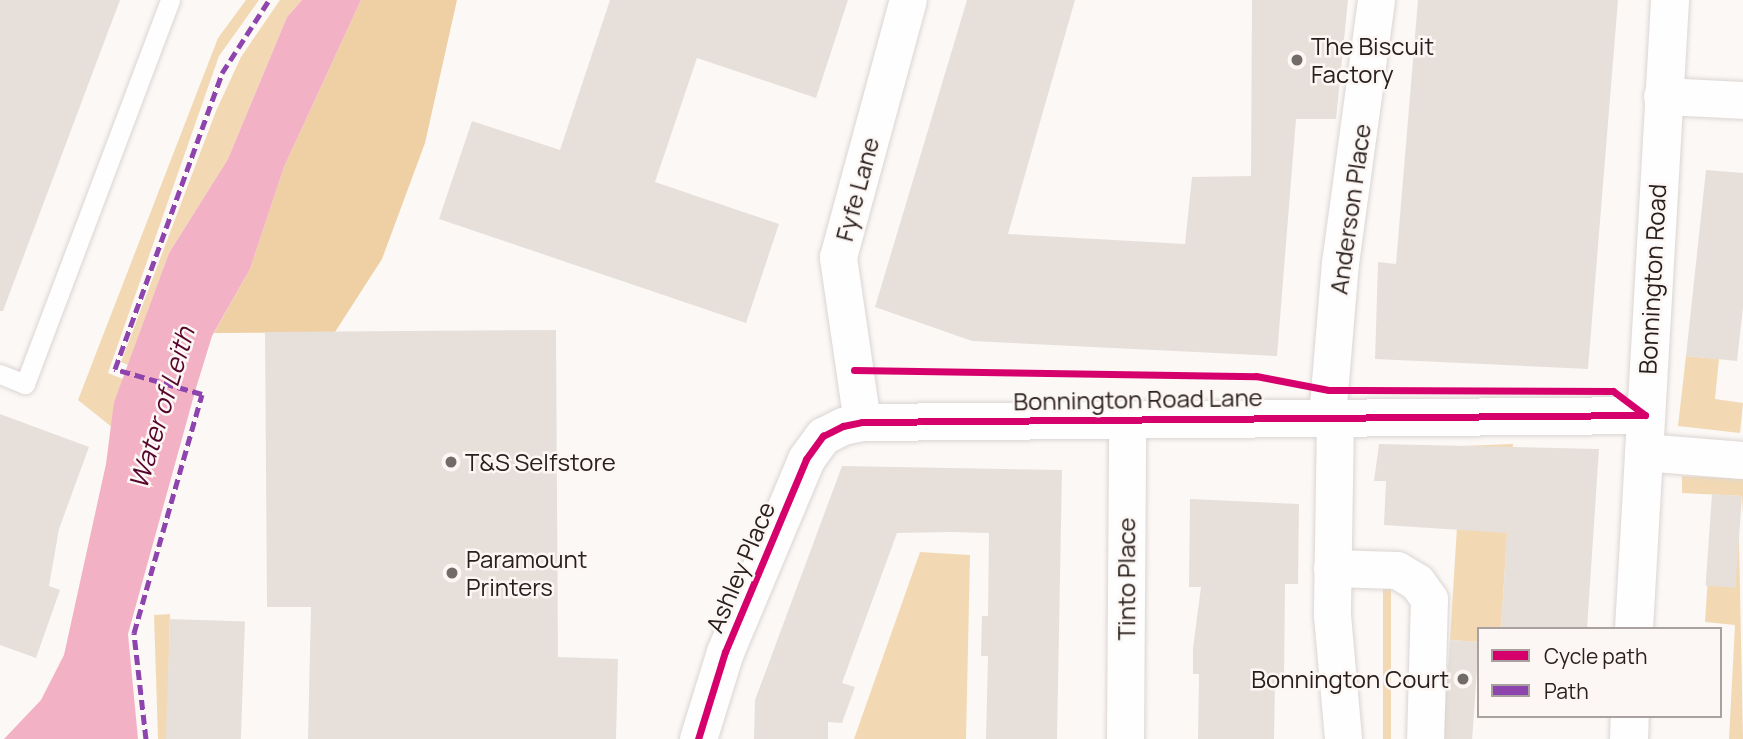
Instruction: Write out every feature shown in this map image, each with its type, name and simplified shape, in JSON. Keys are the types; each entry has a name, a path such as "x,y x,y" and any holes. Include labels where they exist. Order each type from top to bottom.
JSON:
{"main road":[{"name":"Bonnington Road","path":"1634,627 1662,96 1670,0"},
{"path":"1629,739 1630,718"}],"street":[{"name":"Fyfe Lane","path":"853,424 838,257 908,0"},
{"name":"Anderson Place","path":"1343,739 1332,568 1331,417 1340,263 1376,0"},
{"path":"1662,96 1743,100"},
{"name":"Bonnington Road Lane","path":"853,424 1331,417 1644,434 1743,460"},
{"name":"Tinto Place","path":"1125,739 1127,418"},
{"name":"Ashley Place","path":"698,739 725,652 806,459 823,436 853,424"},
{"path":"1332,568 1397,570 1417,582 1429,599 1425,739"}],"lane":[{"path":"0,374 25,384 170,0"}],"shaded area":[{"path":"246,0 259,0 219,56 108,373 123,379 114,402 113,428 78,400 218,38"},
{"path":"280,0 302,0 287,17 228,159 169,253 128,365 121,362 216,111 241,57"},
{"path":"361,0 457,0 425,143 382,259 335,332 214,333 250,269 284,167"},
{"path":"1686,356 1719,359 1715,399 1743,403 1740,433 1678,426"},
{"path":"1513,444 1501,627 1477,627 1477,642 1450,640 1462,446"},
{"path":"1682,476 1743,479 1743,515 1742,496 1682,493"},
{"path":"1739,539 1743,739 1729,739 1735,625 1705,622 1709,561"},
{"path":"920,552 970,555 966,739 854,739"},
{"path":"1383,588 1391,588 1391,739 1383,739"},
{"path":"170,614 167,739 158,739 154,615"}],"water":[{"name":"Water of Leith","path":"302,0 361,0 284,167 250,269 212,336 196,388 128,634 138,739 4,739 41,700 64,655 106,464 114,402 169,253 228,159 287,17"}],"building":[{"path":"0,0 120,0 3,311 0,311"},
{"path":"610,0 848,0 816,98 697,58 655,182 779,224 746,323 439,219 472,121 560,150"},
{"path":"967,0 1075,0 1008,234 1185,244 1192,177 1251,176 1252,0 1348,0 1336,119 1296,119 1277,356 972,341 875,307"},
{"path":"1418,0 1618,0 1588,369 1375,359 1378,262 1396,264"},
{"path":"1706,170 1743,173 1743,307 1737,361 1686,356"},
{"path":"556,330 558,657 618,659 616,739 308,739 311,607 267,607 265,332"},
{"path":"0,414 89,447 59,529 49,586 60,590 36,658 0,645"},
{"path":"1379,444 1599,449 1587,627 1501,627 1507,533 1384,525 1386,481 1374,481"},
{"path":"842,466 1062,470 1057,739 986,739 988,656 981,656 982,616 988,616 989,533 951,532 897,533 842,683 855,687 842,723 828,722 828,739 754,739 755,700"},
{"path":"1712,494 1742,496 1736,588 1706,586"},
{"path":"1190,499 1299,504 1298,584 1285,584 1284,683 1275,683 1274,739 1198,739 1199,674 1193,674 1193,648 1201,587 1189,587"},
{"path":"170,619 245,622 241,739 166,739"},
{"path":"1450,640 1477,642 1472,739 1443,739"}],"marked path":[{"path":"146,739 134,633 202,394 115,369 222,73 269,0"}],"cycle path":[{"path":"854,370 1256,376 1329,390 1613,391 1645,415"},
{"path":"698,739 725,652 806,459 823,436 843,426 862,422 1645,415"}],"place":[{"name":"The Biscuit Factory","path":"1297,60"},
{"name":"T&S Selfstore","path":"451,462"},
{"name":"Paramount Printers","path":"452,573"},
{"name":"Bonnington Court","path":"1463,679"}]}
